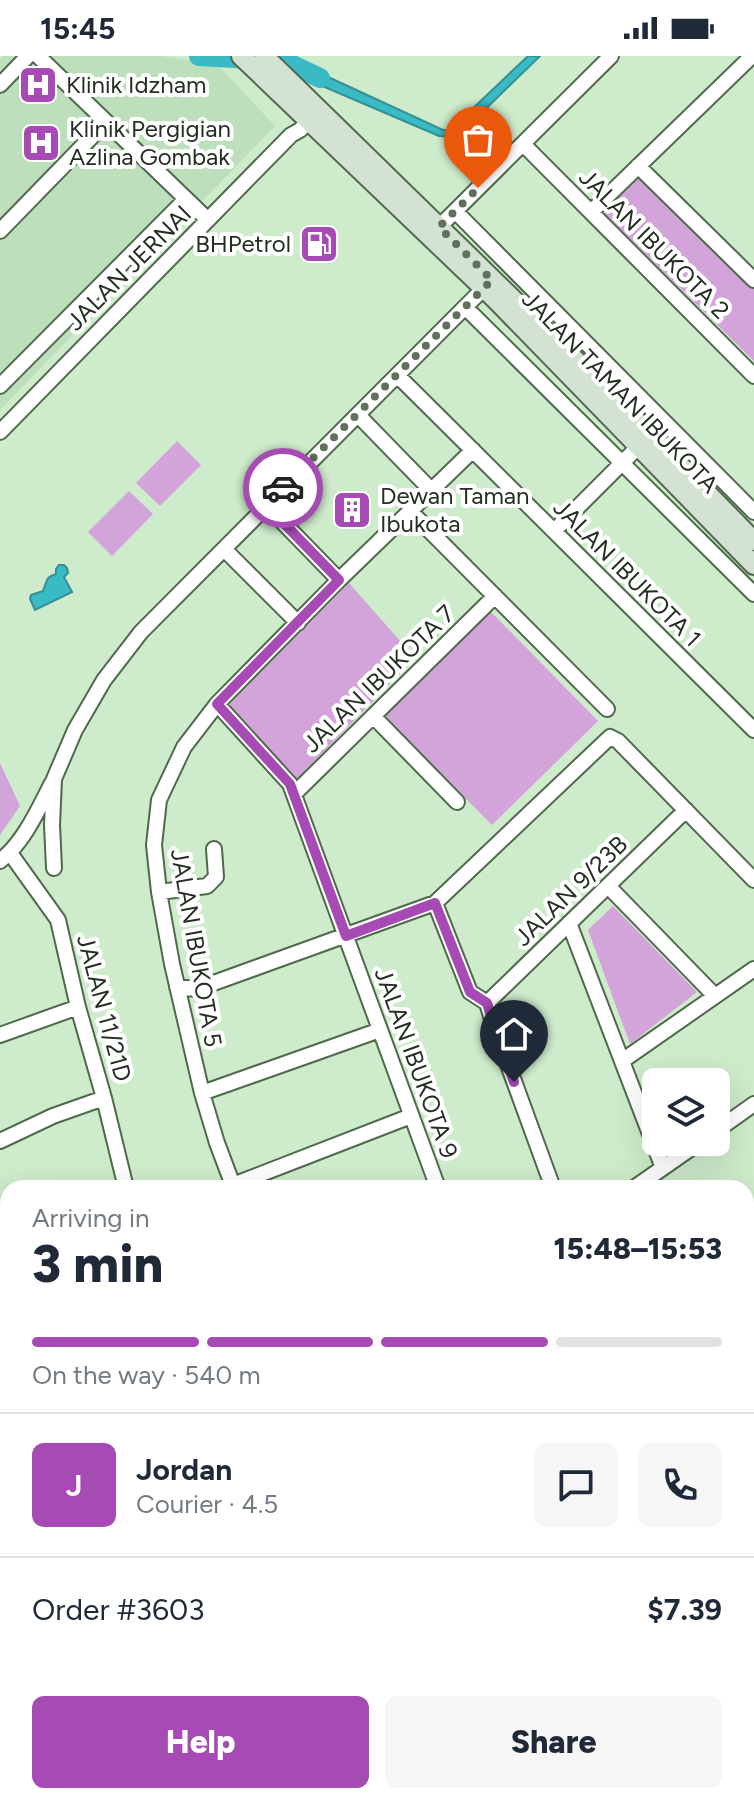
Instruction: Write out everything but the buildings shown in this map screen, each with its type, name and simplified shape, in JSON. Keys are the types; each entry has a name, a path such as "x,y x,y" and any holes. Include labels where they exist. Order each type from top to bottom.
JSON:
{"main road":[{"name":"JALAN TAMAN IBUKOTA","path":"241,56 262,76 312,113 488,284 607,391 754,541"},
{"name":"JALAN TAMAN IBUKOTA","path":"264,56 289,80 312,113"},
{"name":"JALAN TAMAN IBUKOTA","path":"488,284 754,565"}],"street":[{"path":"0,85 28,56"},
{"path":"38,56 208,220"},
{"path":"434,232 611,56"},
{"path":"591,212 752,56"},
{"name":"JALAN JERNAI","path":"0,432 291,135 300,130 312,113"},
{"path":"0,231 106,122"},
{"name":"JALAN IBUKOTA 2","path":"523,144 754,376"},
{"path":"638,166 754,280"},
{"path":"0,386 186,199"},
{"path":"455,211 754,512"},
{"path":"5,857 32,820 75,730 104,680 141,632 488,284"},
{"path":"465,307 754,594"},
{"name":"JALAN IBUKOTA 1","path":"397,375 754,730"},
{"path":"607,391 620,376"},
{"path":"358,415 431,490"},
{"path":"554,531 639,446"},
{"name":"JALAN IBUKOTA 5","path":"231,1180 202,1093 159,892 154,845 159,800 184,747 217,704 473,450"},
{"path":"266,505 339,580"},
{"path":"410,511 607,709"},
{"path":"224,549 298,623"},
{"name":"JALAN IBUKOTA 7","path":"294,794 495,596"},
{"name":"JALAN IBUKOTA 9","path":"217,704 290,784 435,1180"},
{"path":"373,716 457,802"},
{"path":"177,987 197,989 435,903 610,737 618,741 754,880"},
{"path":"54,779 54,868"},
{"name":"JALAN 9/23B","path":"487,1003 686,810"},
{"path":"159,892 207,886 216,877 214,849"},
{"name":"JALAN 11/21D","path":"5,857 58,920 124,1180"},
{"path":"608,886 715,996"},
{"path":"435,903 470,992 487,1003 550,1180"},
{"path":"569,923 663,1168"},
{"path":"622,1061 754,969"},
{"path":"0,1035 78,1007"},
{"path":"202,1093 380,1030"},
{"path":"0,1141 53,1116 104,1098"},
{"path":"730,1121 754,1104"},
{"path":"248,1180 411,1116"},
{"path":"646,1180 680,1156"}],"shaded area":[{"path":"4,56 161,56 218,65 275,126 0,410 0,60"},
{"path":"640,177 754,287 754,361 603,212"},
{"path":"177,441 201,465 160,506 136,483"},
{"path":"129,491 153,514 112,556 88,532"},
{"path":"349,583 415,658 295,781 227,707"},
{"path":"491,612 598,721 492,825 384,716"},
{"path":"0,763 20,806 0,835"},
{"path":"613,906 697,992 630,1044 588,930"}],"water":[{"path":"528,56 540,56 463,131 446,136 439,136 308,80 289,59 443,130 450,130"},
{"path":"59,565 67,568 68,573 64,577 72,592 35,610 31,595 43,591"}],"waterway":[{"path":"199,56 284,61 320,78"}],"way so far":[{"path":"283,488 492,280 439,227 478,188"}],"place":[{"name":"Klinik Idzham","path":"38,85"},
{"name":"Klinik Pergigian Azlina Gombak","path":"41,143"},
{"name":"BHPetrol","path":"319,244"},
{"name":"Dewan Taman Ibukota","path":"352,510"}],"route":[{"path":"283,488 266,505 339,580 217,704 290,784 346,936 435,903 470,992 487,1003 514,1082"}]}
